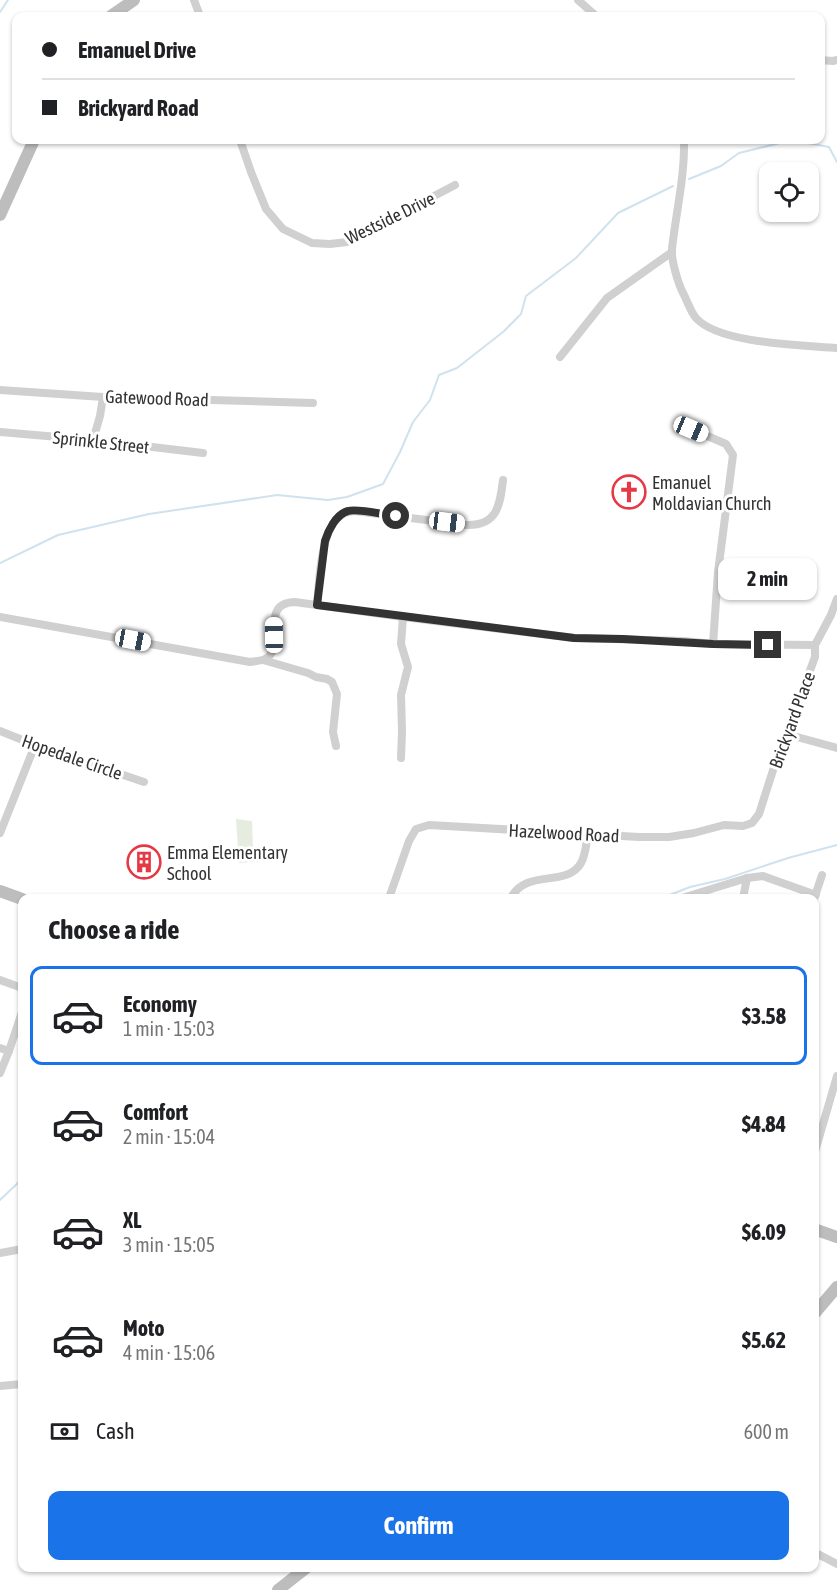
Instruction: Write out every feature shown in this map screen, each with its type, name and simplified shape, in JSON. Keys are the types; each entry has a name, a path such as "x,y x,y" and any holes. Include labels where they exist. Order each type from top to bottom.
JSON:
{"street":[{"path":"117,12 134,0"},
{"path":"578,0 592,12"},
{"path":"0,215 32,144"},
{"name":"Westside Drive","path":"241,144 266,210 283,229 312,243 347,242 455,185"},
{"path":"684,144 679,205 672,252 680,286 696,318 711,328 731,335 766,342 837,348"},
{"path":"560,357 607,298 672,252"},
{"name":"Gatewood Road","path":"0,390 313,403"},
{"path":"93,440 103,396"},
{"path":"691,429 726,444 733,455 718,572 713,644"},
{"name":"Sprinkle Street","path":"0,432 203,453"},
{"path":"317,605 325,541 335,522 344,513 355,511 466,525 482,524 489,520 495,511 500,500 503,480"},
{"name":"Brickyard Place","path":"765,794 815,657 815,645 837,599"},
{"path":"263,660 274,648 274,617 277,610 282,604 288,602 574,638 713,644 815,645"},
{"path":"0,616 250,662 263,660 327,679 332,682 337,694 333,732 336,746"},
{"path":"401,758 400,694 408,666 401,640 403,617"},
{"name":"Hopedale Circle","path":"0,731 144,782"},
{"path":"786,734 837,748"},
{"path":"0,833 35,745"},
{"name":"Hazelwood Road","path":"389,894 409,841 416,829 429,825 669,837 724,825 743,826 752,823 759,814 765,794"},
{"path":"513,894 526,882 567,875 579,866 585,855 588,834"},
{"path":"816,894 822,874"},
{"path":"695,894 747,878 763,876 808,894"},
{"path":"744,894 747,878"},
{"path":"0,891 18,898"},
{"path":"0,980 18,987"},
{"path":"0,1073 5,1050 18,1021"},
{"path":"819,1138 837,1076"},
{"path":"819,1231 837,1237"},
{"path":"0,1253 18,1250"},
{"path":"819,1308 837,1287"},
{"path":"0,1386 18,1384"},
{"path":"819,1555 837,1564"},
{"path":"286,1588 302,1572"}],"shaded area":[{"path":"236,819 252,821 253,851 260,851 261,861 239,863"}],"waterway":[{"path":"0,12 8,0"},
{"path":"689,179 721,166 739,153 776,144"},
{"path":"813,144 829,147 837,162"},
{"path":"0,563 58,535 149,514 277,495 328,500 347,497 383,484 413,422 430,400 439,375 457,368 503,332 521,314 526,296 576,258 618,213 673,186"},
{"path":"672,894 837,845"},
{"path":"0,1200 18,1183"}],"place":[{"name":"Emanuel Moldavian Church","path":"629,492"},
{"name":"Emma Elementary School","path":"144,862"}],"route":[{"path":"396,516 348,511 338,518 325,541 317,605 574,638 768,645"}]}
